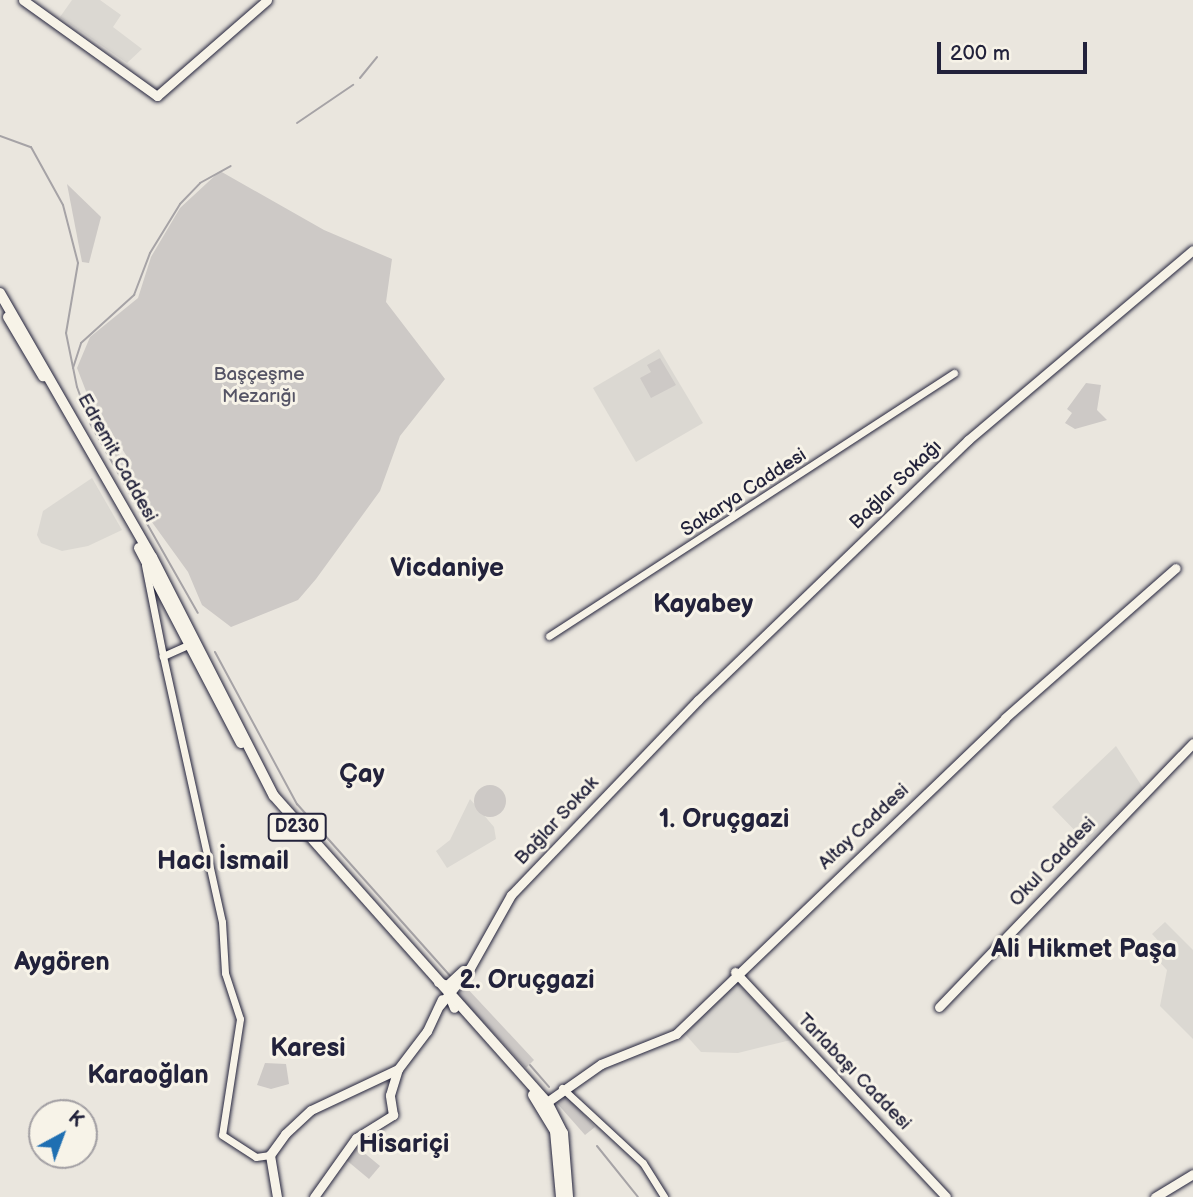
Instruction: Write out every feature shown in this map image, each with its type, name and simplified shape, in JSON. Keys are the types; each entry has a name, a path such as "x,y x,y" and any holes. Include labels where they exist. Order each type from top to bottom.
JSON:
{"highway":[{"name":"Edremit Caddesi","path":"0,293 198,642"},
{"name":"Edremit Caddesi","path":"0,304 144,558 198,642"},
{"name":"D230","path":"198,642 289,817 437,981 454,1008 534,1097 545,1104 558,1140 561,1197"},
{"name":"D230","path":"198,642 276,809 545,1104 563,1133 568,1197"}],"main road":[{"path":"23,0 157,96 267,0"},
{"name":"Bağlar Sokağı","path":"638,761 968,440 1193,250"},
{"name":"Altay Caddesi","path":"545,1104 562,1088 601,1064 676,1034 735,972 1098,632 1176,568"},
{"name":"Okul Caddesi","path":"939,1007 1193,743"},
{"name":"Bağlar Sokak","path":"398,1069 446,994 474,960 503,907 638,761"},
{"name":"Tarlabaşı Caddesi","path":"735,972 946,1197"},
{"path":"314,1197 356,1138 393,1115 390,1095 398,1069"},
{"path":"277,1197 270,1155 311,1110 398,1069"},
{"path":"1155,1197 1193,1174"}],"street":[{"name":"Sakarya Caddesi","path":"549,636 954,373"},
{"path":"144,558 222,929 225,972 240,1019 222,1135 256,1157 270,1155"},
{"path":"163,656 198,642"},
{"path":"562,1088 643,1163 664,1197"}],"shaded area":[{"path":"72,0 100,0 121,15 113,27 142,49 127,63 60,17"},
{"path":"659,349 703,423 636,462 593,388"},
{"path":"92,478 122,530 88,546 62,551 41,543 37,535 43,511"},
{"path":"1116,746 1143,788 1087,843 1052,807"},
{"path":"470,799 494,827 496,839 447,868 436,851 450,840"},
{"path":"1165,922 1193,950 1193,1039 1160,1006 1167,970 1155,957 1164,947 1152,934"},
{"path":"736,981 791,1040 738,1053 701,1052 685,1034"}],"green space":[{"name":"Başçeşme Mezarığı","path":"220,171 324,230 392,259 386,302 445,379 400,436 380,491 298,600 231,627 202,605 188,572 149,518 126,455 107,426 145,514 98,422 77,368 90,337 138,298 151,257 180,208"},
{"path":"67,184 101,217 89,263 82,262"},
{"path":"660,358 676,385 651,398 640,378 651,372 647,365"},
{"path":"1086,383 1101,385 1097,410 1107,420 1075,429 1065,423 1072,413 1067,409"},
{"path":"490,785 502,789 506,801 502,813 490,817 478,813 474,801 478,789"},
{"path":"465,986 534,1060 526,1068 457,994"},
{"path":"265,1063 286,1064 289,1084 271,1089 257,1085"},
{"path":"564,1093 595,1127 585,1135 555,1101"},
{"path":"356,1146 380,1166 369,1179 345,1159"}],"waterway":[{"path":"360,78 377,57"},
{"path":"297,123 353,85"},
{"path":"0,136 31,147 63,205 78,263 66,333 77,387 91,425 198,613"},
{"path":"73,368 81,343 134,295 150,253 180,204 200,183 231,166"},
{"path":"215,652 297,804 450,976"},
{"path":"530,1065 549,1087"},
{"path":"597,1146 638,1197"}],"district":[{"name":"Vicdaniye","path":"447,569"},
{"name":"Kayabey","path":"703,605"},
{"name":"Çay","path":"362,775"},
{"name":"1. Oruçgazi","path":"724,820"},
{"name":"Hacı İsmail","path":"223,862"},
{"name":"Ali Hikmet Paşa","path":"1084,950"},
{"name":"Aygören","path":"62,963"},
{"name":"2. Oruçgazi","path":"527,981"},
{"name":"Karesi","path":"308,1049"},
{"name":"Karaoğlan","path":"148,1076"},
{"name":"Hisariçi","path":"404,1145"}]}
